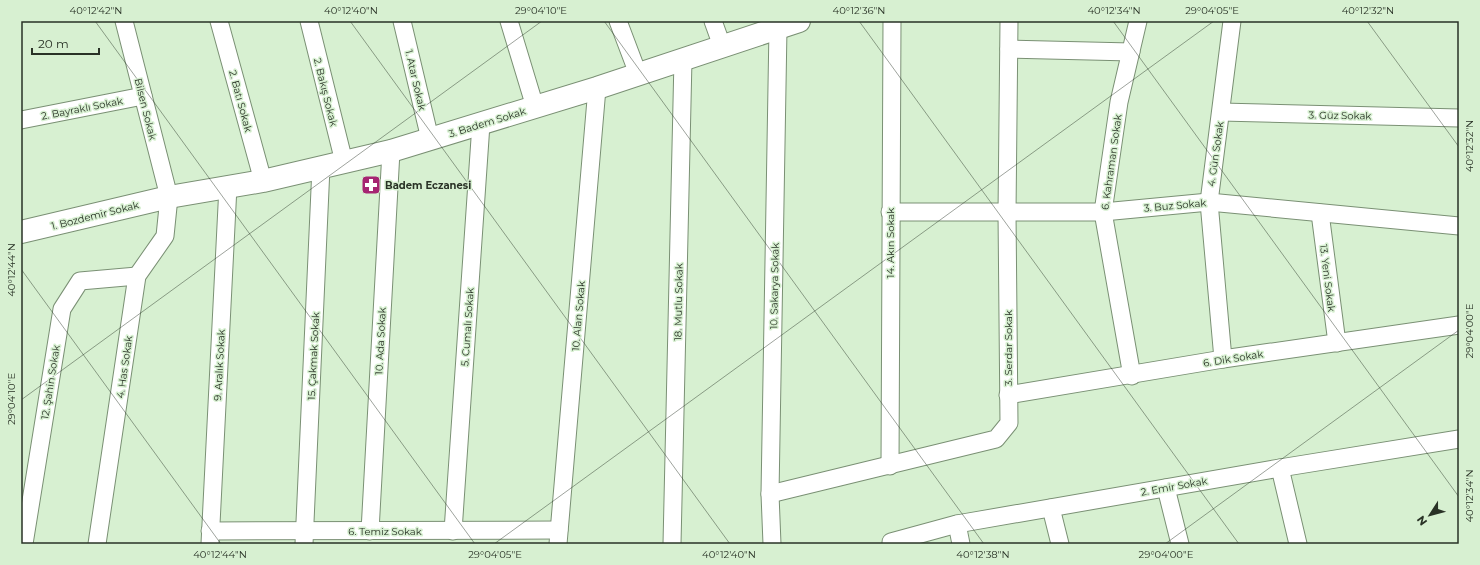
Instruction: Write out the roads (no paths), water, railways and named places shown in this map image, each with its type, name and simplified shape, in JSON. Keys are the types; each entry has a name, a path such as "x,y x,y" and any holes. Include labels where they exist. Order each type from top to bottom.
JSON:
{"street":[{"name":"Bilsen Sokak","path":"124,21 169,197"},
{"name":"2. Batı Sokak","path":"219,21 263,181"},
{"name":"2. Bakış Sokak","path":"309,21 344,162"},
{"name":"1. Atar Sokak","path":"402,21 430,139"},
{"path":"509,21 535,107"},
{"path":"618,21 638,74"},
{"path":"713,21 722,46"},
{"name":"14. Akın Sokak","path":"890,466 892,21"},
{"name":"3. Serdar Sokak","path":"770,494 996,439 1009,423 1006,213 1009,21"},
{"name":"6. Kahraman Sokak","path":"1132,376 1103,212 1119,102 1138,21"},
{"name":"4. Gün Sokak","path":"1223,359 1208,202 1232,21"},
{"name":"3. Badem Sokak","path":"169,197 263,181 391,151 597,88 793,23"},
{"name":"10. Sakarya Sokak","path":"772,544 770,494 793,23"},
{"path":"1009,49 1131,52"},
{"name":"18. Mutlu Sokak","path":"672,544 683,59"},
{"name":"10. Alan Sokak","path":"559,537 597,88"},
{"name":"2. Bayraklı Sokak","path":"21,120 143,96"},
{"name":"3. Güz Sokak","path":"1221,112 1459,118"},
{"name":"5. Cumalı Sokak","path":"453,531 481,124"},
{"name":"10. Ada Sokak","path":"370,531 391,151"},
{"name":"15. Çakmak Sokak","path":"305,537 321,167"},
{"name":"9. Aralık Sokak","path":"210,538 228,186"},
{"name":"1. Bozdemir Sokak","path":"21,232 169,197"},
{"name":"4. Has Sokak","path":"98,544 137,276 165,236 169,197"},
{"name":"3. Buz Sokak","path":"890,212 1103,212 1208,202 1459,226"},
{"name":"13. Yeni Sokak","path":"1320,213 1337,343"},
{"name":"12. Şahin Sokak","path":"24,544 62,309 80,281 137,276"},
{"name":"6. Dik Sokak","path":"1008,395 1132,376 1223,359 1459,325"},
{"name":"2. Emir Sokak","path":"891,543 957,524 1280,468 1459,439"},
{"path":"1280,468 1298,544"},
{"path":"1166,488 1180,544"},
{"path":"1051,508 1060,544"},
{"path":"957,524 961,544"},
{"name":"6. Temiz Sokak","path":"210,538 305,537 370,531 453,531 559,537"}],"place":[{"name":"Badem Eczanesi","path":"371,185"}]}
